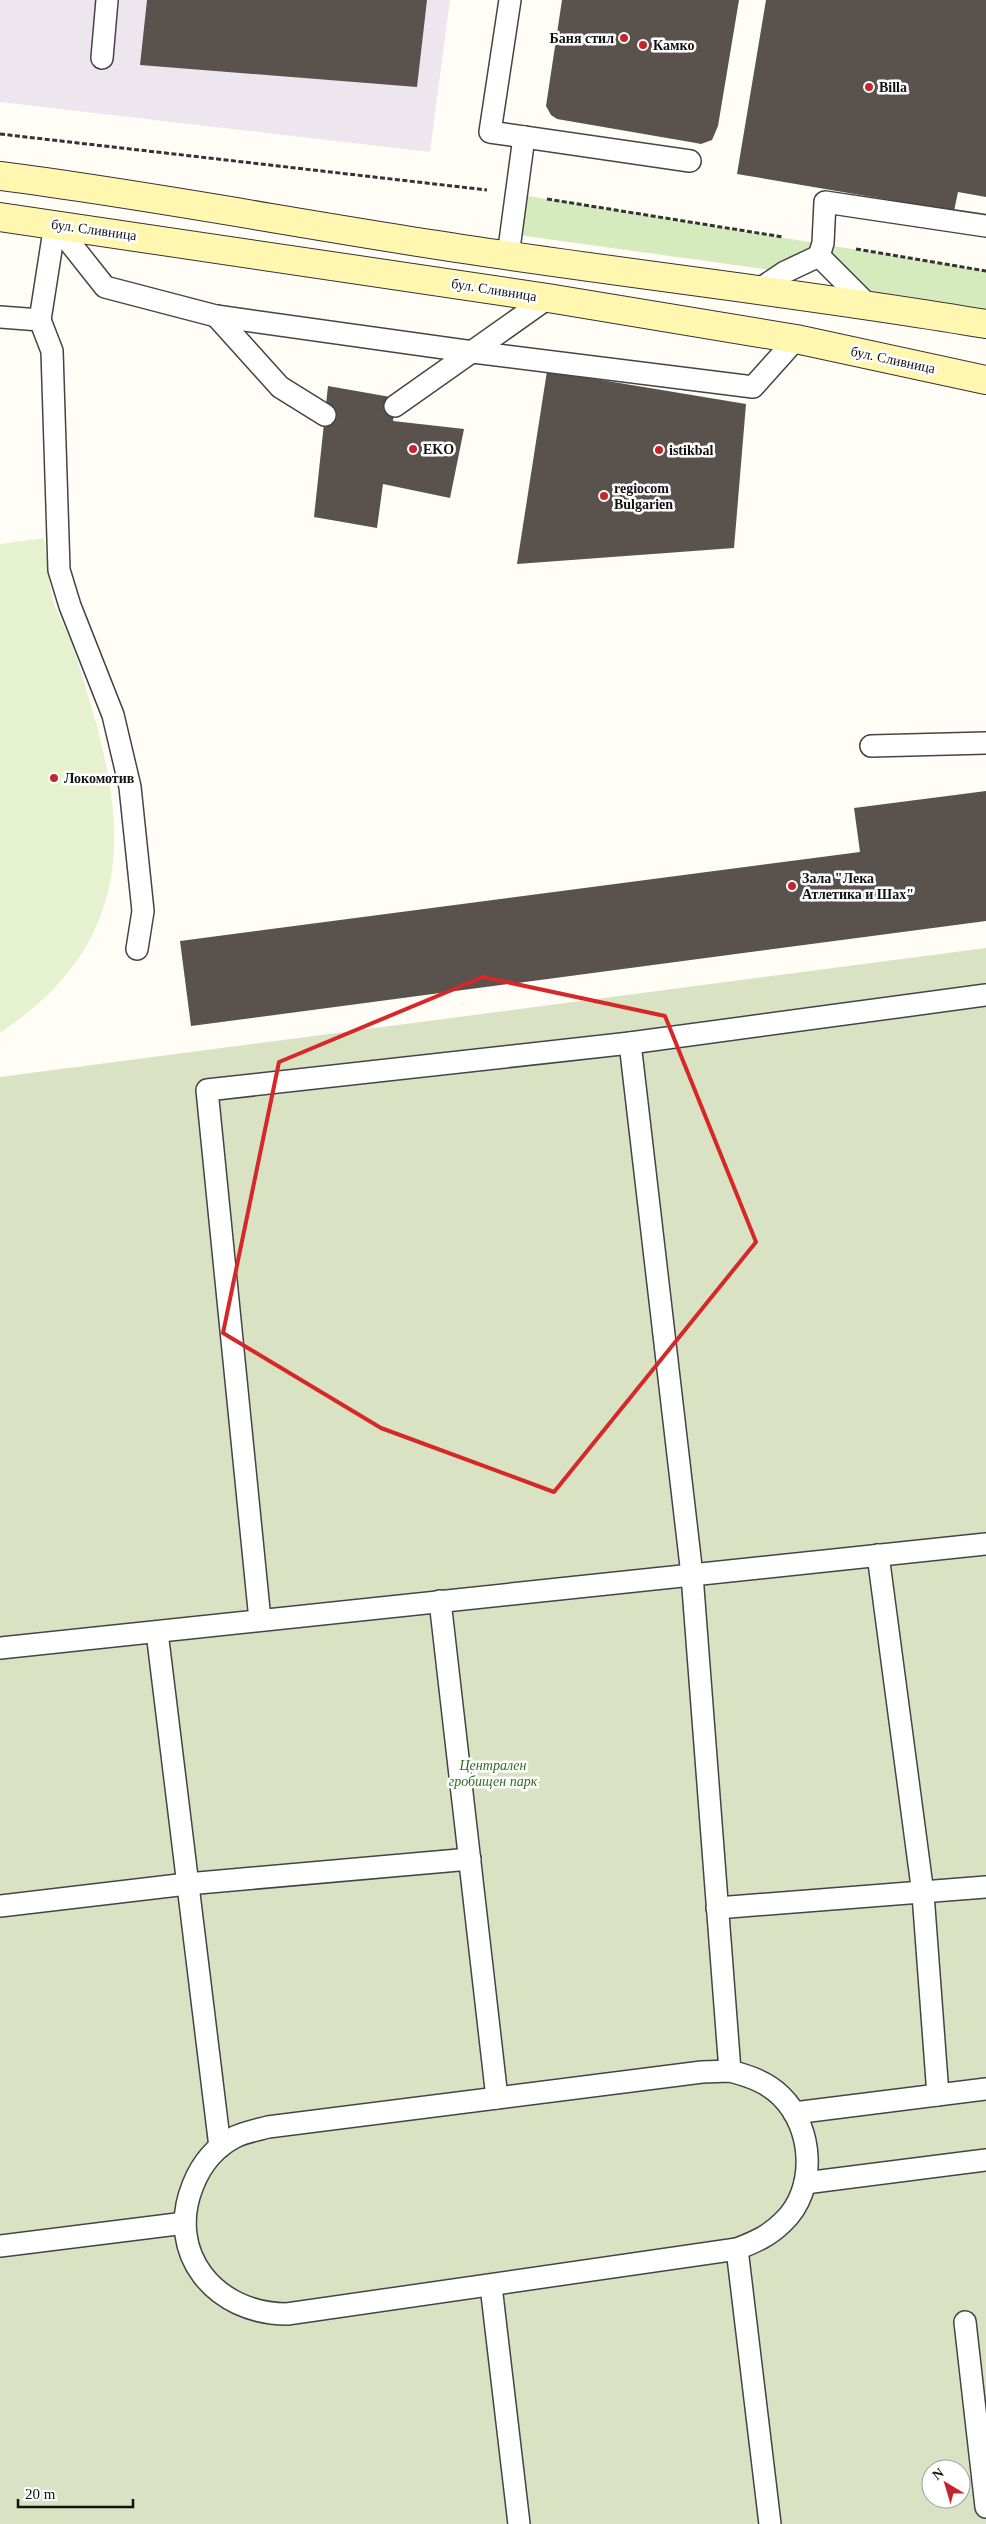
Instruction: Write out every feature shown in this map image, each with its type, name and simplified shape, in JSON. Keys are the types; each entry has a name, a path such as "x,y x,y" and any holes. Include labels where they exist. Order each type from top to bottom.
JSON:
{"main road":[{"path":"0,176 62,184 345,232 508,256 867,304 986,324"},
{"name":"бул. Сливница","path":"0,217 548,298 796,339 986,380"}],"lane":[{"path":"102,58 107,0"},
{"path":"510,0 490,132 690,160"},
{"path":"508,256 524,137"},
{"path":"867,304 821,250 825,202 986,226"},
{"path":"55,224 105,287 216,316 473,352 754,387 796,339"},
{"path":"55,224 40,320 52,351 59,570 70,606 113,715 130,787 143,911 136,949"},
{"path":"758,290 821,250"},
{"path":"395,406 548,298"},
{"path":"216,316 280,387 326,415"},
{"path":"0,317 40,320"},
{"path":"870,746 986,743"},
{"path":"260,1620 206,1090 630,1043 986,995"},
{"path":"630,1043 692,1575 730,2071"},
{"path":"0,1648 986,1544"},
{"path":"878,1555 922,1894 938,2095"},
{"path":"440,1601 498,2098"},
{"path":"157,1632 220,2147"},
{"path":"0,1906 188,1884 470,1859"},
{"path":"717,1908 922,1894 986,1887"},
{"path":"730,2071 749,2076 767,2085 782,2097 794,2113 804,2135 808,2159 805,2183 797,2203 784,2221 763,2239 737,2249 287,2314 268,2314 252,2310 228,2299 207,2282 190,2254 185,2223 188,2197 198,2172 220,2147 233,2138 268,2127 702,2072 730,2071"},
{"path":"794,2113 986,2089"},
{"path":"805,2183 986,2160"},
{"path":"0,2246 185,2223"},
{"path":"737,2249 770,2524"},
{"path":"491,2286 519,2524"},
{"path":"964,2322 986,2507"}],"path":[{"path":"0,134 516,194 821,250 986,270"}],"highlighted area":[{"path":"483,977 665,1016 756,1242 554,1492 381,1428 223,1333 279,1062"}],"shaded area":[{"path":"0,0 450,0 430,152 0,102"}],"green space":[{"path":"516,194 986,271 986,324 867,304 819,256 785,272 511,234"},
{"name":"Локомотив","path":"44,538 53,598 78,661 104,756 112,802 114,847 109,888 96,928 74,965 42,1000 0,1033 0,544"},
{"name":"Централен гробищен парк","path":"986,948 986,2524 0,2524 0,1077"}],"building":[{"path":"147,0 427,0 417,87 140,65"},
{"name":"Камко","path":"562,0 739,0 718,126 712,140 701,144 557,119 551,115 546,106"},
{"name":"Billa","path":"766,0 986,0 986,197 958,192 954,211 737,174"},
{"path":"547,371 746,404 734,548 517,564"},
{"path":"328,386 396,398 393,421 464,429 450,498 383,484 377,528 314,517"},
{"name":"Зала \"Лека Атлетика и Шах\"","path":"986,791 986,921 191,1026 180,941 860,852 854,808"}],"place":[{"name":"Баня стил","path":"624,38"},
{"name":"Камко","path":"643,45"},
{"name":"Billa","path":"869,87"},
{"name":"EKO","path":"413,449"},
{"name":"istikbal","path":"659,450"},
{"name":"regiocom Bulgarien","path":"604,496"},
{"name":"Локомотив","path":"54,778"},
{"name":"Зала \"Лека Атлетика и Шах\"","path":"792,886"}]}
